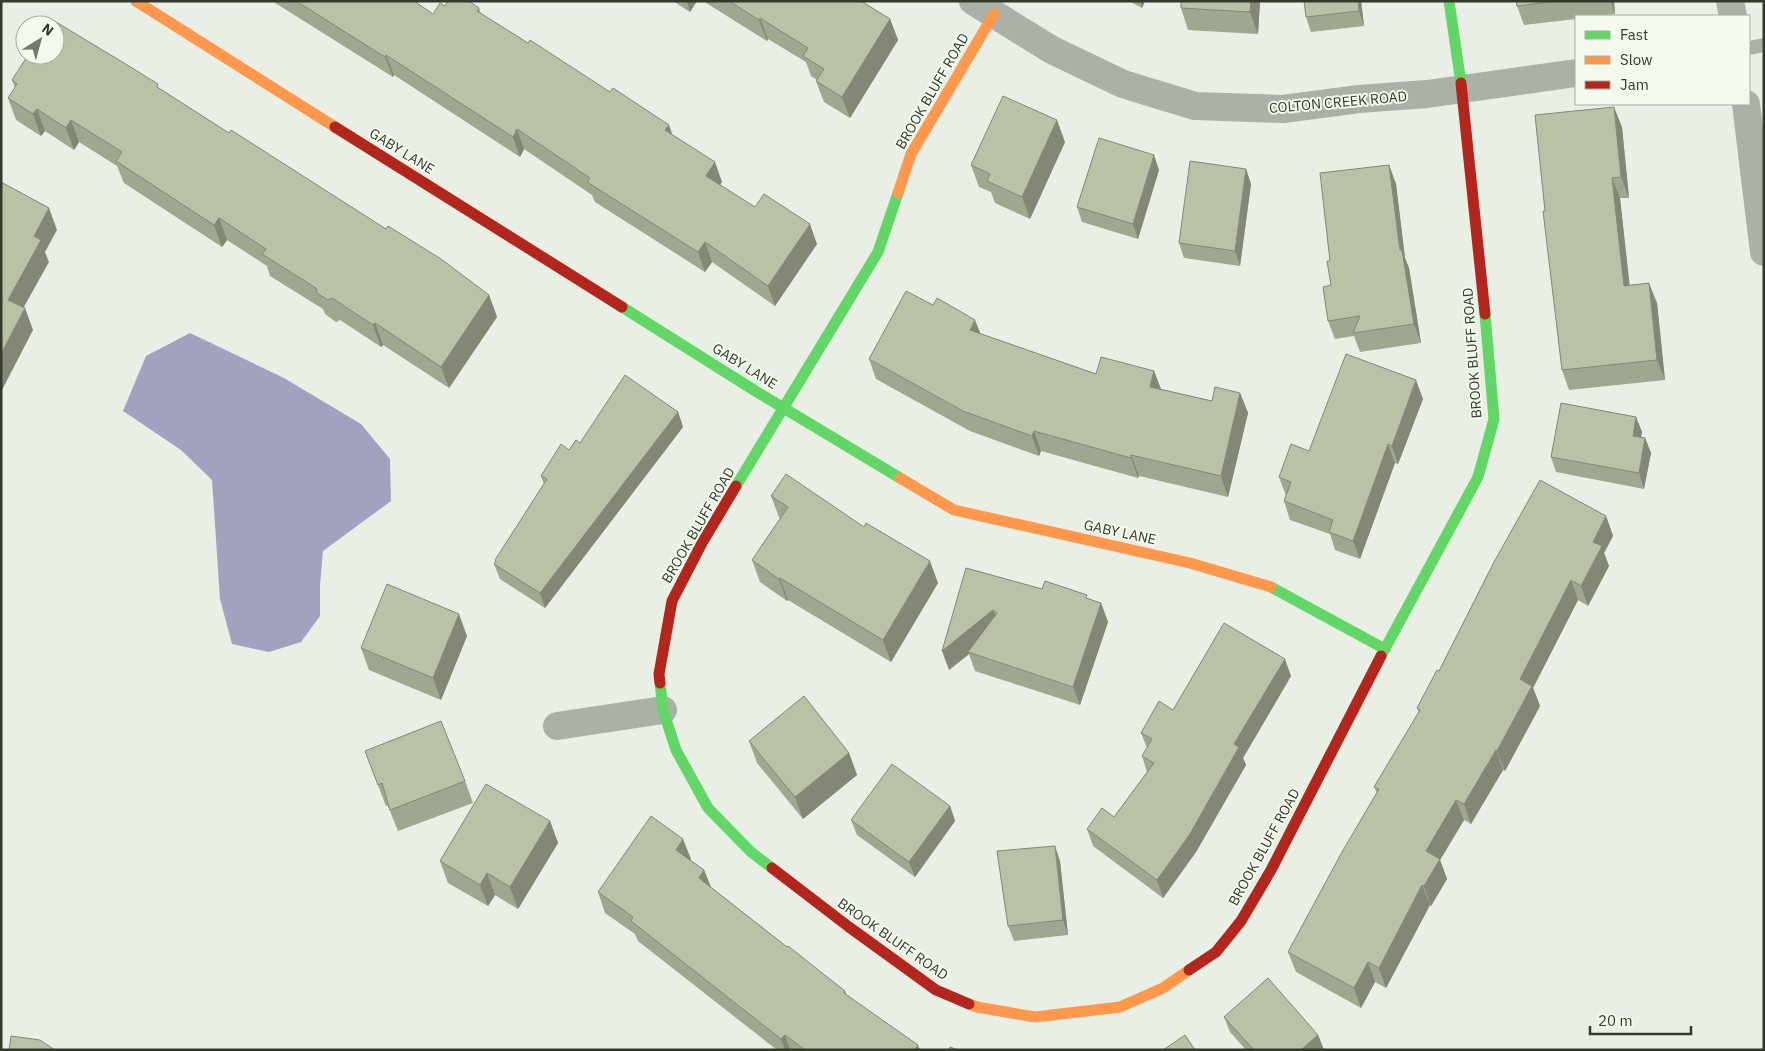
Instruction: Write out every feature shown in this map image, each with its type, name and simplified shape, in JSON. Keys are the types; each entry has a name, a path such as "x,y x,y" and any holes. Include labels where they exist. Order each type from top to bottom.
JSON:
{"street":[{"name":"GABY LANE","path":"136,1 784,408 954,510 1190,563 1266,584 1385,649"},
{"name":"BROOK BLUFF ROAD","path":"984,8 911,154 878,252 702,543 672,600 659,674 663,710 676,750 708,808 751,852 849,927 936,990 977,1007 1036,1017 1120,1007 1163,988 1216,952 1241,921 1271,870 1385,649 1478,477 1494,419 1491,369 1462,88 1449,1"},
{"path":"1730,1 1733,15"},
{"name":"COLTON CREEK ROAD","path":"984,8 1052,50 1122,84 1195,106 1283,109 1427,94 1575,73"},
{"path":"1746,105 1764,252"},
{"path":"557,726 663,710"}],"lane":[{"path":"1750,48 1764,45"}],"water":[{"path":"190,333 284,378 361,424 390,459 391,501 323,551 320,616 301,642 269,652 232,644 220,599 212,480 181,450 123,411 146,356"}],"building":[{"path":"296,1 414,1 433,14 440,3 445,6 448,1 469,1 479,8 477,11 528,43 530,40 610,92 613,88 669,125 665,130 715,162 706,176 755,207 764,194 810,224 768,286 705,242 698,252 587,182 590,178 517,129 513,137 386,55 385,57"},
{"path":"729,1 861,1 890,19 842,97 816,81 824,69 803,56 808,48"},
{"path":"1181,1 1251,1 1250,12 1181,8"},
{"path":"1304,1 1358,1 1359,11 1306,17"},
{"path":"1516,1 1557,1 1517,6"},
{"path":"65,28 158,84 157,87 229,133 231,130 386,229 388,226 441,259 489,295 441,367 375,323 373,325 332,298 328,300 317,293 316,288 262,254 266,249 219,218 214,225 116,161 122,152 71,120 66,128 37,109 33,114 8,98 17,84 12,80 22,65 65,65"},
{"path":"1003,96 1057,120 1022,197 987,181 990,174 971,165"},
{"path":"1614,107 1621,177 1612,178 1624,286 1649,283 1657,360 1562,370 1543,211 1545,211 1535,115"},
{"path":"1099,138 1154,155 1133,224 1077,207"},
{"path":"1190,161 1246,169 1235,251 1179,243"},
{"path":"1389,165 1400,250 1402,250 1414,324 1353,333 1360,316 1328,321 1323,287 1331,285 1327,261 1330,261 1320,173"},
{"path":"1,182 49,208 34,236 41,240 8,300 25,308 1,354"},
{"path":"906,291 933,305 937,298 975,320 970,330 1096,374 1101,357 1154,371 1150,387 1212,401 1215,387 1240,393 1221,476 1131,455 1131,458 1034,431 1032,436 963,411 869,359"},
{"path":"1346,354 1416,380 1392,446 1388,444 1353,541 1329,532 1333,520 1284,501 1291,482 1279,477 1291,444 1309,451"},
{"path":"625,375 678,412 540,593 494,564 495,560 547,479 541,476 561,444 569,450 576,440 580,443"},
{"path":"1561,403 1636,417 1633,436 1645,438 1639,473 1551,457"},
{"path":"786,474 864,527 866,523 930,561 883,640 779,579 752,560 788,507 771,496"},
{"path":"1540,480 1606,516 1593,542 1602,546 1581,586 1571,580 1520,679 1532,686 1497,751 1464,804 1456,800 1426,851 1440,859 1424,886 1422,885 1379,968 1368,962 1354,988 1288,952 1342,852 1379,789 1374,787 1420,710 1417,708 1437,670 1439,671 1494,562"},
{"path":"966,568 1042,589 1045,581 1087,595 1086,598 1101,603 1073,687 968,652 997,613 993,610 942,651"},
{"path":"387,584 459,614 433,678 361,648"},
{"path":"1224,623 1285,659 1234,744 1239,747 1190,834 1157,880 1087,829 1102,808 1114,817 1154,763 1142,756 1152,739 1141,733 1159,701 1173,710"},
{"path":"804,696 849,753 795,797 749,741"},
{"path":"441,721 465,781 390,810 382,783 378,785 365,751"},
{"path":"892,764 950,806 909,862 851,820"},
{"path":"486,784 550,821 510,887 487,873 480,885 440,861"},
{"path":"651,816 683,839 676,850 704,870 699,878 845,991 844,993 918,1045 915,1050 805,1050 785,1035 781,1039 631,921 633,917 598,892"},
{"path":"1055,846 1063,920 1008,926 997,851"},
{"path":"1268,978 1318,1035 1301,1050 1254,1050 1224,1017"},
{"path":"1185,1035 1195,1050 1163,1050"},
{"path":"11,1036 40,1040 55,1050 9,1050"}],"traffic: fast":[{"path":"1449,1 1461,83"},
{"path":"736,486 878,252 898,193"},
{"path":"622,307 757,392 900,478"},
{"path":"1381,656 1478,477 1494,419 1485,314"},
{"path":"1271,587 1385,649"},
{"path":"660,683 663,710 676,750 708,808 751,852 772,868"}],"traffic: slow":[{"path":"136,1 335,127"},
{"path":"898,193 911,154 994,14"},
{"path":"900,478 954,510 1190,563 1271,587"},
{"path":"969,1004 1035,1017 1120,1007 1163,988 1189,970"}],"traffic: jam":[{"path":"1461,83 1485,314"},
{"path":"335,127 622,307"},
{"path":"660,683 659,674 672,601 702,543 736,486"},
{"path":"1189,970 1216,952 1241,921 1271,870 1381,656"},
{"path":"772,868 936,990 969,1004"}]}
